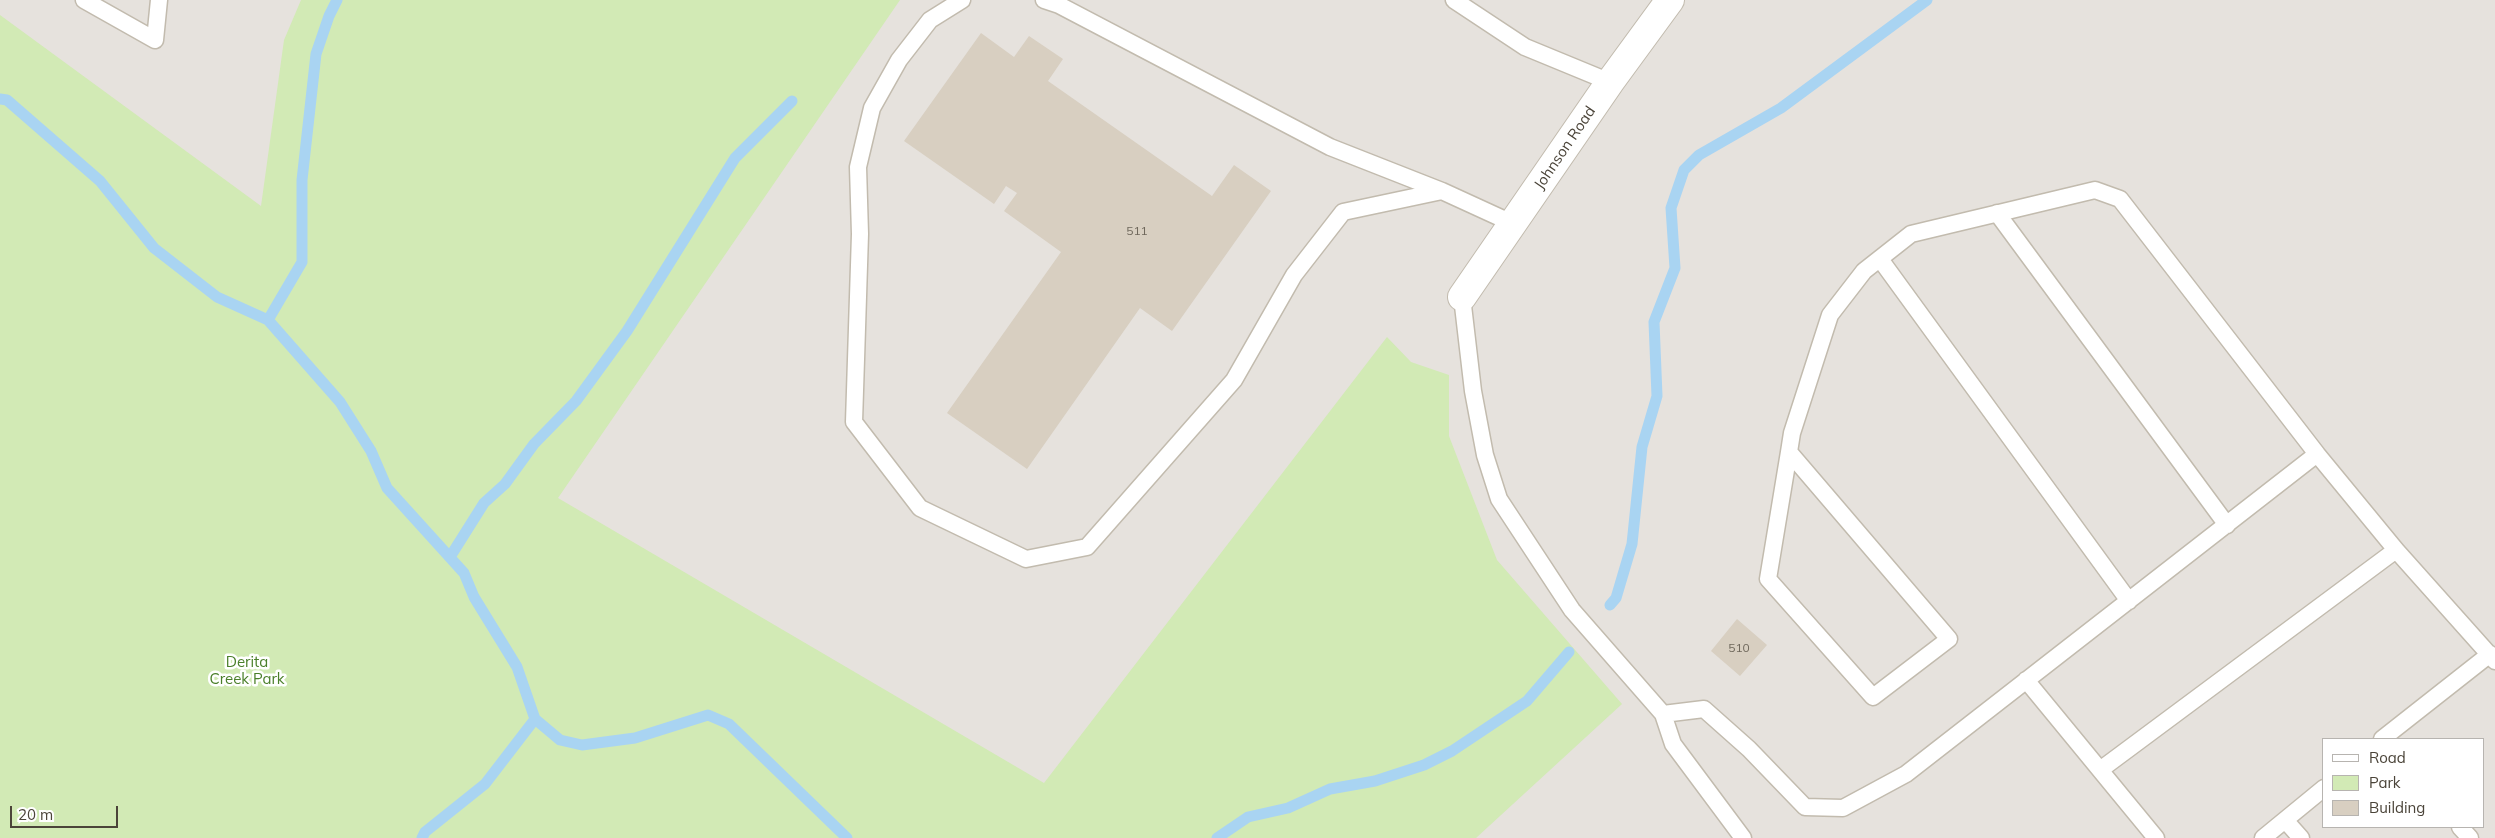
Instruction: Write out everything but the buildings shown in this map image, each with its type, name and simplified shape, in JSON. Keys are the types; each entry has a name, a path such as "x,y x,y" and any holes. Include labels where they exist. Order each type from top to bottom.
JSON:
{"street":[{"name":"Johnson Road","path":"1462,297 1610,82 1670,0"}],"lane":[{"path":"84,0 155,40 159,0"},
{"path":"962,0 930,20 899,60 872,108 858,168 860,234 854,422 920,508 1026,558 1087,547 1234,380 1294,275 1343,212 1442,191"},
{"path":"1044,0 1059,5 1330,147 1442,191 1514,224"},
{"path":"1454,0 1525,47 1610,82"},
{"path":"1789,452 1949,639 1873,698 1768,579 1792,432 1830,315 1864,270 1911,234 2095,190 2120,198 2317,454 2396,550 2493,658 2384,738"},
{"path":"1997,213 2227,525"},
{"path":"1880,259 2128,601"},
{"path":"1462,297 1473,391 1485,455 1499,499 1572,610 1663,714 1673,744 1743,838"},
{"path":"1663,714 1704,709 1749,749 1805,806 1843,808 1906,774 2317,454"},
{"path":"2100,770 2396,550"},
{"path":"2026,680 2156,838"},
{"path":"2263,838 2322,790"},
{"path":"2285,820 2300,838"},
{"path":"2461,828 2470,838"}],"shaded area":[{"path":"0,0 2495,0 2495,838 294,838 0,140"}],"green space":[{"name":"Derita Creek Park","path":"301,0 900,0 558,498 1044,783 1387,337 1411,362 1449,375 1449,436 1497,560 1622,704 1476,838 0,838 0,15 261,206 284,40"}],"waterway":[{"path":"268,320 302,262 302,180 316,54 329,16 337,0"},
{"path":"1610,605 1616,598 1632,544 1642,447 1657,396 1654,322 1675,268 1671,208 1684,170 1699,155 1781,108 1927,0"},
{"path":"0,99 7,100 100,181 154,248 217,297 268,320 340,402 371,451 387,488 464,573 474,597 517,667 535,719 560,740 582,745 635,738 708,715 729,724 847,838"},
{"path":"450,557 484,503 505,484 534,444 576,401 627,331 735,158 792,101"},
{"path":"1217,838 1248,817 1288,808 1330,789 1375,781 1424,765 1452,751 1527,701 1569,652"},
{"path":"422,838 425,832 485,784 535,719"}]}
